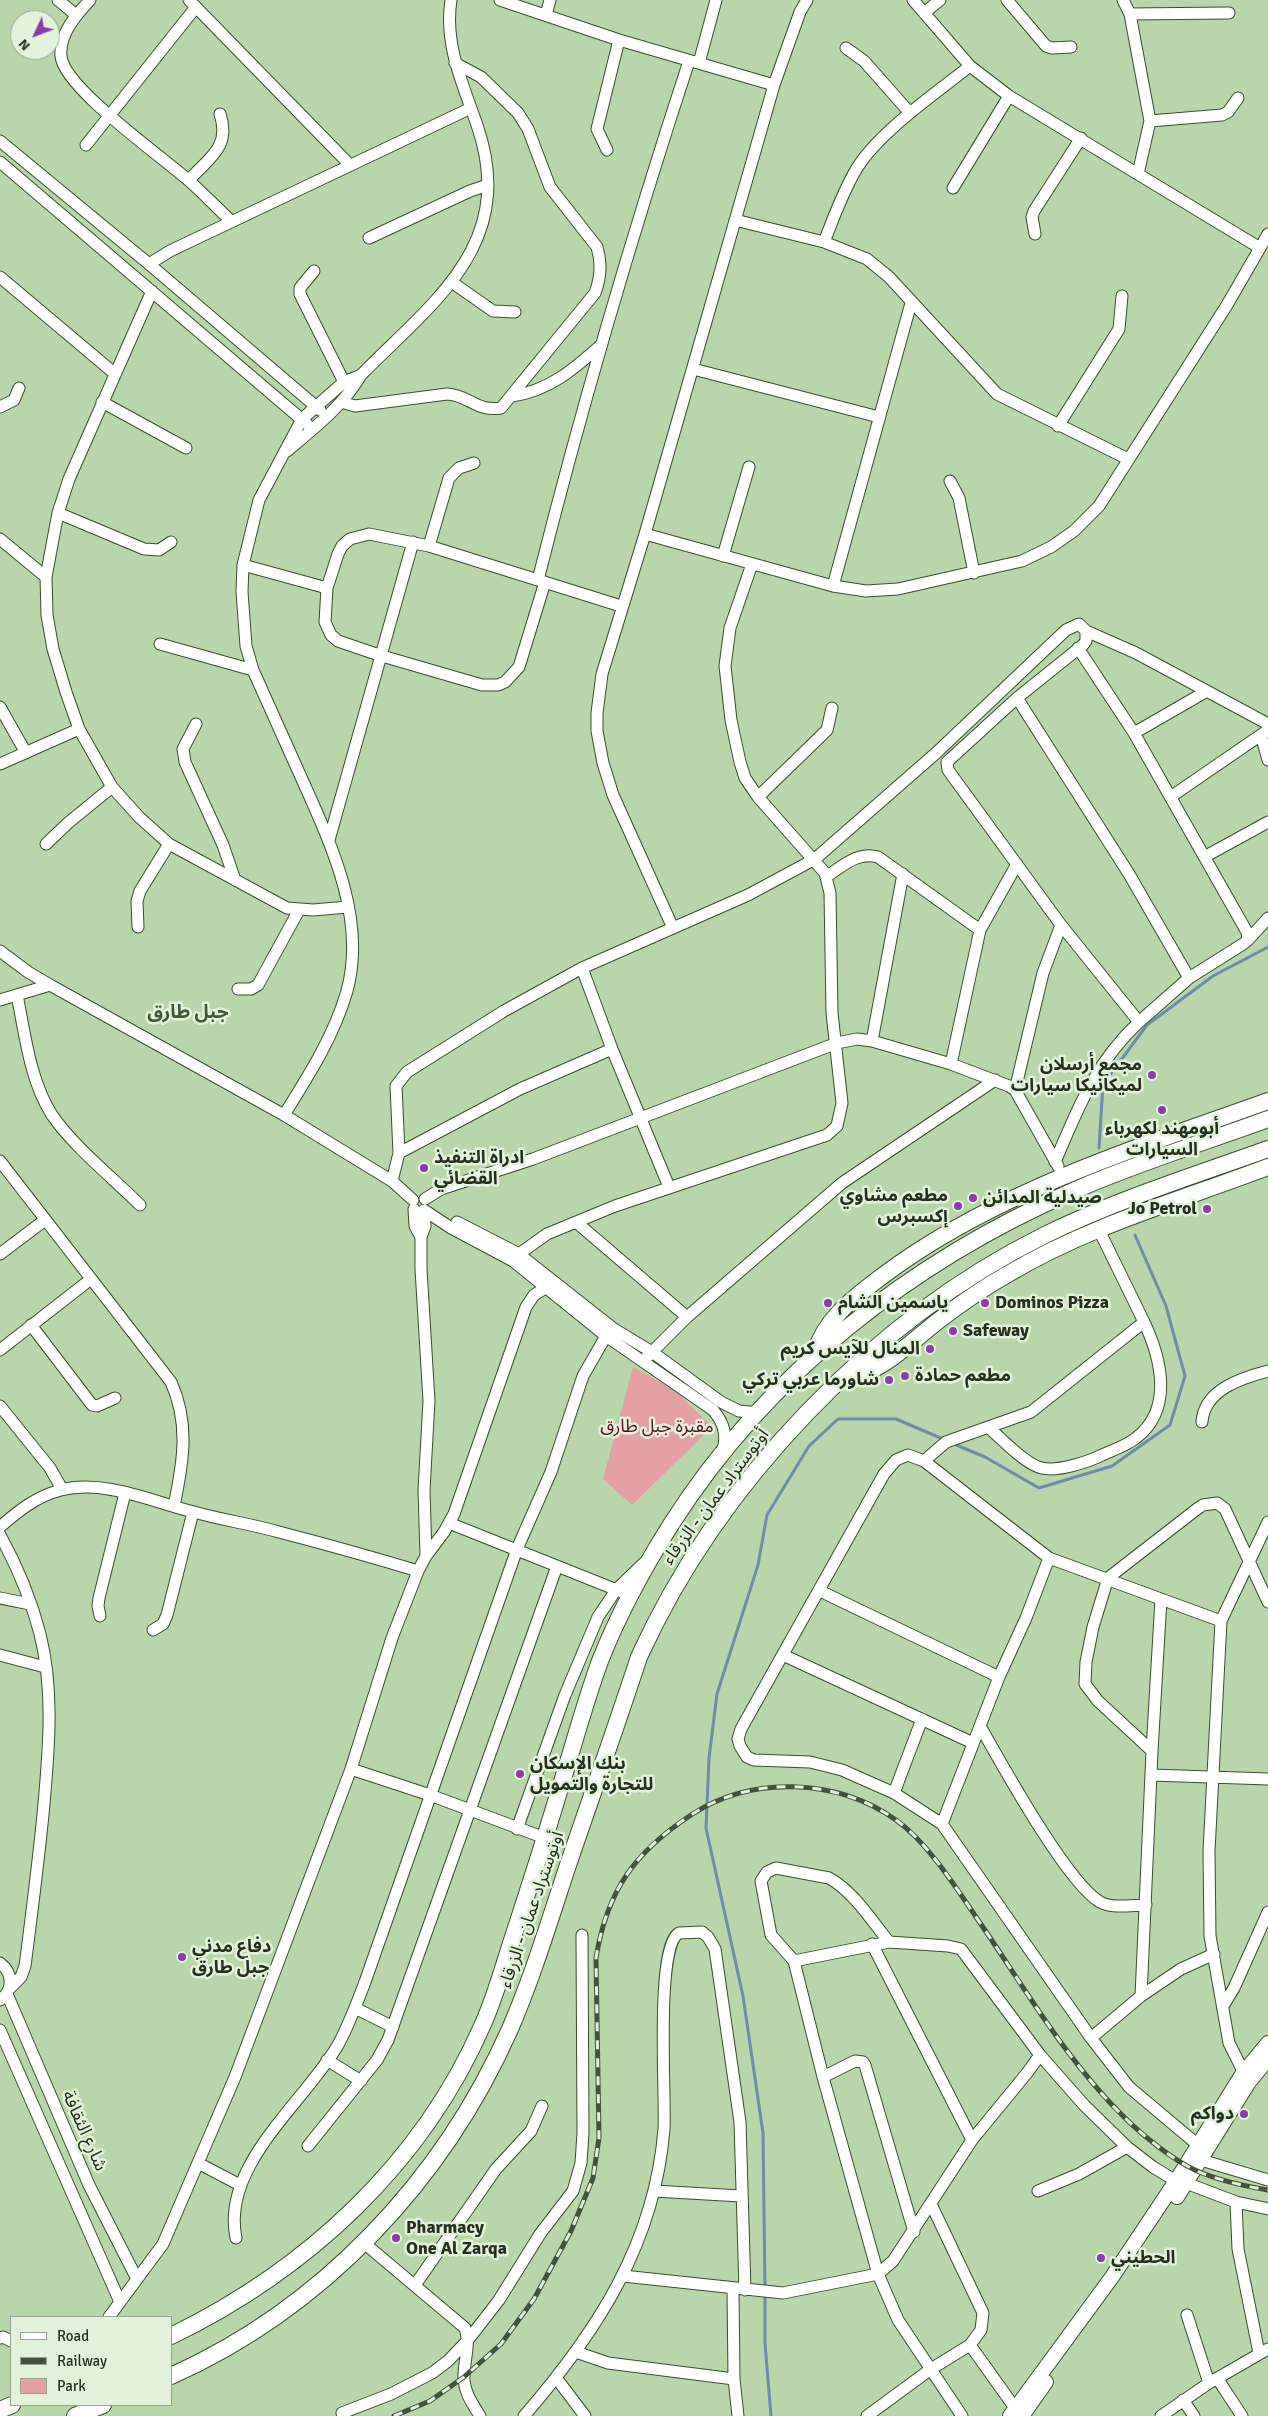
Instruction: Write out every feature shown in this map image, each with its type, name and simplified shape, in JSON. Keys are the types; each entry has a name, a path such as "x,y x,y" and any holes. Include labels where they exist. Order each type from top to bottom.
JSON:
{"highway":[{"name":"أوتوستراد عمان - الزرقاء","path":"813,1357 822,1332 838,1312 890,1270 929,1243 1021,1194 1064,1176 1268,1101"},
{"name":"أوتوستراد عمان - الزرقاء","path":"172,2335 263,2285 312,2248 376,2186 421,2130 458,2073 483,2024 545,1838 623,1592 651,1558 673,1521 723,1451 813,1357 878,1302 939,1261 983,1235 1074,1190 1268,1119"},
{"name":"أوتوستراد عمان - الزرقاء","path":"960,1294 1006,1256 1089,1215 1268,1149"},
{"name":"أوتوستراد عمان - الزرقاء","path":"172,2376 223,2350 271,2319 330,2274 364,2243 410,2192 443,2148 473,2102 498,2054 521,2003 639,1657 659,1615 680,1577 729,1507 788,1434 838,1382 873,1350 960,1294 1052,1249 1268,1168"},
{"path":"929,1243 939,1261"},
{"path":"75,2416 100,2406"}],"main road":[{"path":"1016,2413 1181,2182 1201,2160 1268,2042"},
{"path":"1181,2182 1198,2145 1246,2078 1268,2059"}],"street":[{"path":"58,0 76,15"},
{"path":"90,0 76,15 62,44 61,56 64,69 74,82 111,116 188,180 231,221"},
{"path":"284,1115 325,1046 348,989 352,940 348,907 329,840 253,670 246,646 243,620 243,565 257,505 302,419 316,406 348,386 361,375 453,283 479,236 486,212 488,185 485,152 455,63 450,34 451,0"},
{"path":"500,0 619,40 774,85"},
{"path":"546,15 550,0"},
{"path":"621,606 542,581 428,546 369,534 350,540 338,554 327,588 324,616 331,635 338,641 471,683 498,685 511,678 519,667 542,581 582,412 601,345 716,0"},
{"path":"673,928 614,795 599,748 597,713 599,692 621,606 645,534 774,85 800,12 807,0"},
{"path":"913,0 970,66 1009,96 1082,138 1260,248"},
{"path":"924,13 940,0"},
{"path":"1007,0 1046,46 1052,48 1071,47"},
{"path":"1123,0 1130,14 1150,121 1138,174"},
{"path":"86,145 111,116 193,4 350,164"},
{"path":"1130,14 1229,12"},
{"path":"607,150 597,129 619,40"},
{"path":"846,48 864,61 910,113"},
{"path":"341,402 355,406 447,394 462,397 486,410 501,408 595,293 598,284 600,259 597,247 550,187 524,120 481,77 455,63"},
{"path":"824,242 856,169 864,158 910,113 970,66"},
{"path":"953,188 1009,96"},
{"path":"1150,121 1222,115 1228,112 1238,98"},
{"path":"149,264 170,250 471,108"},
{"path":"188,180 218,149 222,142 224,126 220,114"},
{"path":"1035,234 1033,214 1082,138"},
{"path":"0,141 149,264 316,406 326,417"},
{"path":"0,162 313,429"},
{"path":"369,238 470,191 488,185"},
{"path":"735,220 824,242 848,250 873,263 889,277 997,394 1058,426 1128,459"},
{"path":"645,534 833,586 866,591 898,589 1022,561 1051,547 1074,531 1099,506 1227,305 1268,234"},
{"path":"314,270 300,288 300,294 348,386"},
{"path":"0,277 114,373"},
{"path":"453,283 493,311 515,312"},
{"path":"152,291 114,373 69,479 58,513 46,577 48,615 53,649 79,729 112,787 139,817 169,844 276,903 299,910 348,907"},
{"path":"1058,426 1118,329 1122,296"},
{"path":"833,586 912,303"},
{"path":"512,396 525,394 563,377 601,345"},
{"path":"693,369 879,417"},
{"path":"281,456 341,402 348,386"},
{"path":"0,407 14,400 19,388"},
{"path":"102,402 186,448"},
{"path":"428,546 449,478 459,468 474,463"},
{"path":"723,556 749,467"},
{"path":"950,481 959,498 974,573"},
{"path":"58,513 144,549 159,550 171,542"},
{"path":"0,539 46,577"},
{"path":"329,840 413,542"},
{"path":"520,1254 547,1234 576,1222 669,1187 827,1135 833,1131 839,1120 842,1103 837,1043 832,1013 830,892 827,876 815,859 758,797 745,778 731,720 724,666 730,628 752,564"},
{"path":"243,565 327,588"},
{"path":"392,1181 399,1153 396,1086 402,1077 504,1011 582,968 748,895 815,859 935,754 1066,630 1079,624 1086,631 1136,653 1268,724"},
{"path":"1086,631 1086,641 1017,698 947,762 948,770 1061,925 1139,1022"},
{"path":"160,644 253,670"},
{"path":"1078,648 1134,733 1172,796 1247,932 1248,940"},
{"path":"1134,733 1207,690"},
{"path":"1017,698 1129,874 1189,978"},
{"path":"0,707 26,753"},
{"path":"758,797 827,730 832,708"},
{"path":"196,724 183,749 185,762 223,845 234,880"},
{"path":"0,764 79,729"},
{"path":"1172,796 1264,732 1268,760"},
{"path":"46,844 68,823 112,787"},
{"path":"1206,856 1268,822"},
{"path":"138,928 140,891 169,844"},
{"path":"827,876 853,859 868,855 878,857 980,930"},
{"path":"951,1064 980,930 1017,864"},
{"path":"872,1041 903,874"},
{"path":"238,989 251,989 258,985 299,910"},
{"path":"1055,1162 1086,1089 1114,1048 1139,1022 1189,978 1248,940 1268,918"},
{"path":"1014,1090 1042,972 1061,925"},
{"path":"0,951 28,972 50,985 284,1115 392,1181 451,1228 513,1261 606,1336 648,1356 730,1407 739,1411 759,1413"},
{"path":"582,968 612,1049 669,1187"},
{"path":"0,1000 50,985"},
{"path":"16,995 37,1082 52,1114 69,1135 140,1205"},
{"path":"421,1205 441,1189 533,1159 837,1043 857,1039 872,1041 951,1064 995,1080 1014,1090 1064,1176"},
{"path":"399,1153 520,1089 612,1049"},
{"path":"648,1356 687,1318 842,1184 995,1080"},
{"path":"0,1161 161,1368 178,1398 184,1444 174,1506"},
{"path":"421,1205 425,1226 421,1237 429,1401 424,1490 426,1556"},
{"path":"421,1205 520,1254 648,1356 713,1410 725,1429 726,1440 723,1451"},
{"path":"0,1254 45,1220"},
{"path":"576,1222 687,1318"},
{"path":"988,1427 1029,1462 1043,1469 1051,1469 1090,1461 1136,1438 1157,1412 1161,1393 1160,1370 1155,1346 1099,1230"},
{"path":"0,1350 91,1279"},
{"path":"110,2316 163,2244 198,2163 267,1997 351,1768 387,1653 418,1571 426,1556 449,1524 526,1307 534,1295 546,1287"},
{"path":"924,1461 946,1442 1036,1409 1144,1322"},
{"path":"31,1325 92,1405 97,1406 115,1398"},
{"path":"236,2238 233,2226 234,2211 240,2185 274,2130 338,2045 355,2008 517,1549 551,1472 583,1376 606,1336"},
{"path":"1202,1422 1206,1404 1217,1394 1241,1379 1268,1371"},
{"path":"0,1406 50,1468 62,1489"},
{"path":"1198,2145 1129,2087 1090,2038 942,1824 894,1793 829,1766 810,1762 754,1760 747,1757 738,1739 741,1729 784,1656 889,1467 896,1460 908,1455 924,1461 1049,1558 1108,1578 1161,1600 1221,1621"},
{"path":"0,1527 23,1507 62,1489 92,1488 124,1493 286,1534 418,1571"},
{"path":"100,1616 99,1598 124,1493"},
{"path":"1152,1751 1098,1701 1085,1684 1086,1662 1093,1627 1108,1578 1196,1509 1209,1503 1217,1503 1225,1509 1268,1602"},
{"path":"153,1630 163,1624 167,1615 193,1512"},
{"path":"1246,2078 1229,2043 1214,1954 1209,1922 1209,1851 1221,1621 1268,1522"},
{"path":"449,1524 623,1592 598,1617 580,1656 518,1829"},
{"path":"0,1535 21,1579 40,1635 46,1667 50,1728 27,1954 24,1971 5,1994"},
{"path":"942,1824 999,1677 1026,1618 1049,1558"},
{"path":"308,2146 376,2060 393,2027 557,1566"},
{"path":"820,1591 999,1677"},
{"path":"0,1598 30,1604"},
{"path":"1141,1996 1161,1600"},
{"path":"0,1655 46,1667"},
{"path":"784,1656 973,1743"},
{"path":"894,1793 922,1719"},
{"path":"980,1726 1035,1818 1081,1884 1102,1903 1113,1906 1146,1905"},
{"path":"351,1768 545,1838"},
{"path":"1152,1775 1268,1779"},
{"path":"889,1942 850,1894 829,1878 776,1868 767,1872 761,1881 766,1915 772,1935 794,1961 823,2077 878,2274 898,2320 962,2416"},
{"path":"1223,2006 1240,1976 1268,1912"},
{"path":"524,2416 557,2379 576,2352 623,2276 639,2242 654,2191 664,2130 664,1985 666,1966 674,1936 696,1931 708,1937 715,1949 740,2122 745,2290"},
{"path":"342,2413 391,2394 432,2373 448,2361 468,2340 499,2300 533,2244 568,2199 577,2182 581,2164 583,2133 582,1935"},
{"path":"794,1961 889,1942 948,1946 962,1950 1040,2055 1103,2125 1127,2147 1181,2182 1236,2202 1268,2209"},
{"path":"872,1944 972,2140"},
{"path":"3,1966 18,1965 27,1954"},
{"path":"1090,2038 1141,1996 1181,1969 1214,1954"},
{"name":"شارع الثقافة","path":"3,1966 11,1981 5,1994 89,2185 138,2279"},
{"path":"355,2008 393,2027"},
{"name":"شارع الثقافة","path":"0,2030 120,2302"},
{"path":"623,2276 758,2292 783,2293 878,2274 893,2261 914,2232 972,2140 1024,2078 1040,2055"},
{"path":"327,2060 361,2081"},
{"path":"823,2077 855,2061 863,2062 865,2065 914,2232"},
{"path":"415,2285 496,2169 531,2131 542,2106"},
{"path":"1038,2191 1079,2174 1127,2147"},
{"path":"1201,2160 1268,2180"},
{"path":"198,2163 240,2185"},
{"path":"654,2191 742,2196"},
{"path":"1161,2416 1213,2380 1264,2351 1238,2249 1236,2202"},
{"path":"867,2416 931,2369 970,2345 981,2330 983,2313 931,2204"},
{"path":"364,2243 462,2324 468,2340 464,2377 465,2387 480,2416"},
{"path":"733,2289 734,2379 738,2416"},
{"path":"1187,2315 1213,2380 1242,2416"},
{"path":"970,2345 1016,2413"},
{"path":"576,2352 608,2363 734,2379"},
{"path":"557,2379 585,2416"},
{"path":"1183,2400 1194,2416"}],"green space":[{"name":"مقبرة جبل طارق","path":"633,1367 676,1391 712,1427 632,1505 603,1479"}],"waterway":[{"path":"1099,1148 1103,1084 1147,1025 1213,976 1268,947"},
{"path":"954,1444 985,1457 1039,1488 1112,1466 1170,1425 1185,1376 1166,1306 1135,1235"},
{"path":"765,2288 763,2133 743,1996 706,1828 709,1758 717,1694 758,1565 767,1515 809,1446 838,1419 896,1419 943,1439"},
{"path":"765,2294 765,2343 771,2416"}],"railway":[{"path":"394,2416 430,2401 464,2377 501,2344 534,2299 571,2231 593,2178 599,2138 596,1958 608,1912 616,1893 627,1875 654,1843 691,1815 715,1802 740,1793 767,1788 821,1789 848,1796 873,1806 896,1820 919,1840 940,1865 1064,2046 1103,2095 1124,2117 1158,2146 1195,2170 1212,2177 1268,2190"}],"place":[{"name":"مجمع أرسلان لميكانيكا سيارات","path":"1152,1075"},
{"name":"أبومهند لكهرباء السيارات","path":"1162,1110"},
{"name":"ادراة التنفيذ القضائي","path":"424,1168"},
{"name":"صيدلية المدائن","path":"973,1198"},
{"name":"مطعم مشاوي إكسبرس","path":"958,1206"},
{"name":"Jo Petrol","path":"1207,1209"},
{"name":"ياسمين الشام","path":"828,1303"},
{"name":"Dominos Pizza","path":"985,1303"},
{"name":"Safeway","path":"953,1331"},
{"name":"المنال للآيس كريم","path":"930,1349"},
{"name":"مطعم حمادة","path":"905,1376"},
{"name":"شاورما عربي تركي","path":"889,1380"},
{"name":"بنك الإسكان للتجارة والتمويل","path":"520,1774"},
{"name":"دفاع مدني جبل طارق","path":"182,1957"},
{"name":"دواكم","path":"1244,2114"},
{"name":"Pharmacy One Al Zarqa","path":"396,2238"},
{"name":"الحطيني","path":"1101,2258"}],"district":[{"name":"جبل طارق","path":"188,1013"}]}
